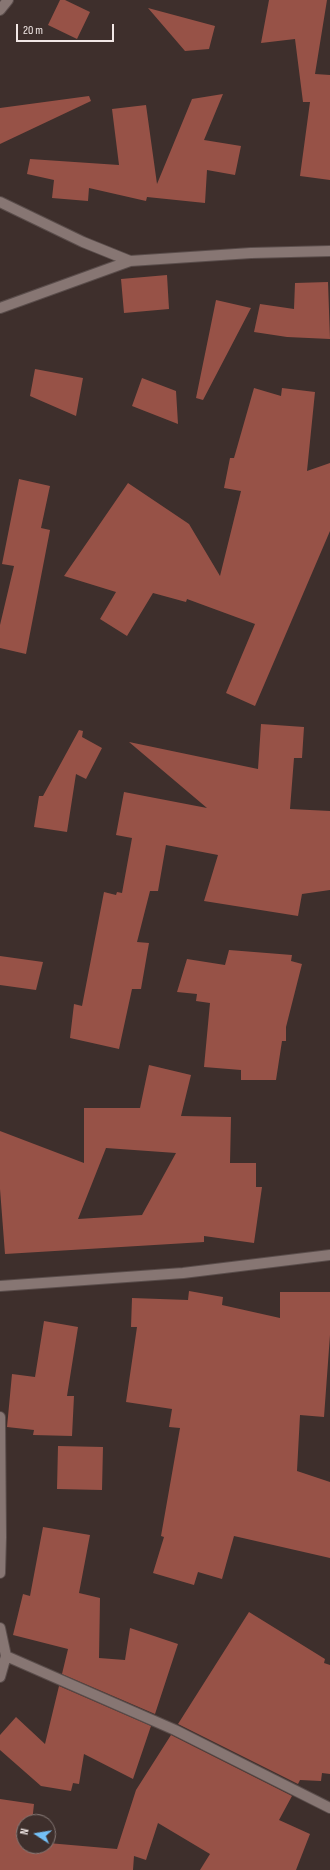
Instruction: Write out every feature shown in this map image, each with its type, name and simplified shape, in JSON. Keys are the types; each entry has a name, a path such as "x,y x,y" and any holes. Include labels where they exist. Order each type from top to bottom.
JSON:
{"street":[{"path":"0,10 8,0"},
{"path":"0,202 83,242 130,261"},
{"path":"0,308 130,261 251,253 330,251"},
{"path":"0,1286 183,1273 330,1255"},
{"path":"0,1417 0,1573"},
{"path":"0,1628 6,1656 0,1677"},
{"path":"6,1656 175,1730 330,1808"}],"building":[{"path":"60,0 65,0 90,12 77,39 48,25"},
{"path":"269,0 327,0 315,74 330,75 330,180 300,176 310,102 303,102 295,39 261,43"},
{"path":"148,8 215,26 209,49 185,51"},
{"path":"223,94 204,140 241,146 235,175 207,170 205,203 147,197 146,201 89,188 88,201 52,198 54,180 27,174 30,159 119,165 112,109 146,105 157,184 192,99"},
{"path":"89,96 91,101 0,144 0,108"},
{"path":"167,275 169,309 124,313 121,279"},
{"path":"328,282 330,339 287,337 254,332 260,304 294,309 295,283"},
{"path":"216,300 251,308 203,400 196,398"},
{"path":"35,369 83,378 76,416 30,396"},
{"path":"142,378 176,391 178,424 132,406"},
{"path":"254,388 281,396 282,388 315,392 307,471 330,463 330,531 255,706 226,693 255,624 187,599 186,602 153,593 127,636 100,619 116,592 64,576 128,483 189,524 220,576 241,491 224,488 230,458 234,458"},
{"path":"19,479 50,486 41,528 50,530 26,654 0,648 0,625 14,566 2,564"},
{"path":"261,724 304,727 302,758 294,758 290,809 330,811 330,890 302,894 298,916 204,901 218,855 166,845 158,891 150,891 137,942 149,943 141,989 132,989 119,1049 70,1038 74,1004 82,1006 104,892 116,895 117,892 122,893 132,838 116,835 124,792 207,808 129,742 258,769"},
{"path":"79,730 83,731 82,737 102,748 86,779 76,774 67,832 34,827 39,796 43,796"},
{"path":"229,950 292,955 291,961 302,964 286,1027 286,1041 282,1041 276,1080 241,1080 241,1070 204,1067 210,1003 196,1001 197,994 177,992 187,959 225,965"},
{"path":"0,956 43,962 36,990 0,985"},
{"path":"149,1065 191,1075 181,1116 231,1117 230,1163 256,1163 256,1187 262,1187 254,1243 204,1236 204,1242 5,1254 0,1189 0,1131 84,1163 84,1108 140,1108","holes":["106,1148 176,1153 142,1215 78,1219"]},
{"path":"189,1291 223,1297 222,1305 280,1318 280,1292 330,1292 330,1335 324,1417 300,1415 297,1471 330,1482 330,1558 234,1536 222,1579 198,1572 194,1585 153,1573 164,1537 161,1536 180,1428 169,1427 172,1409 126,1402 137,1327 131,1327 132,1298 188,1300"},
{"path":"44,1321 78,1327 67,1396 74,1396 72,1436 33,1435 34,1430 7,1427 12,1374 35,1377"},
{"path":"58,1446 103,1447 102,1490 57,1489"},
{"path":"43,1527 90,1535 79,1593 100,1598 99,1658 125,1660 130,1628 178,1644 155,1714 62,1674 68,1649 13,1635 23,1594 30,1596"},
{"path":"249,1612 325,1659 324,1663 330,1665 330,1774 322,1773 321,1781 300,1780 298,1784 178,1724"},
{"path":"59,1686 151,1726 133,1779 84,1754 79,1784 73,1783 71,1791 41,1786 0,1750 0,1735 16,1717 45,1744"},
{"path":"171,1735 292,1796 279,1820 310,1834 296,1870 200,1870 210,1854 158,1823 146,1860 134,1856 133,1870 0,1870 0,1799 34,1804 33,1814 16,1814 16,1854 56,1854 56,1844 117,1849 136,1790"}]}
